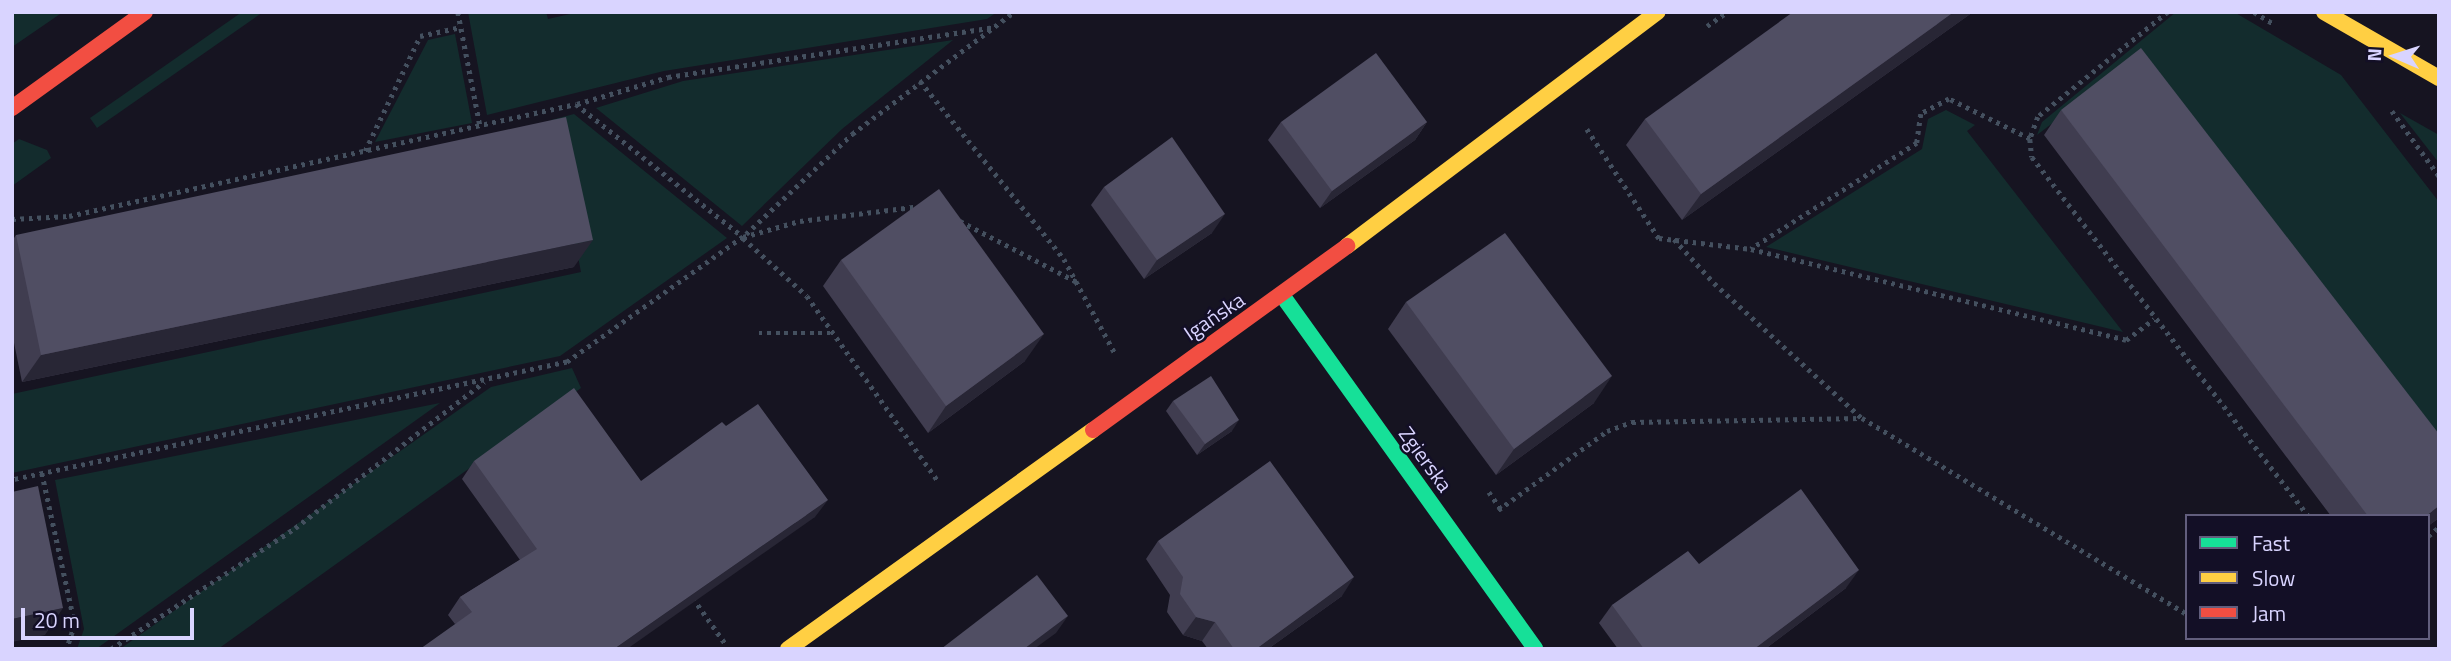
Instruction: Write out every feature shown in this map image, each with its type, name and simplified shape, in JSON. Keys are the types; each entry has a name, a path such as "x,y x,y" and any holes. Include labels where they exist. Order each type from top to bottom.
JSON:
{"street":[{"path":"12,108 145,12"},
{"name":"Igańska","path":"789,649 1282,295 1658,12"},
{"path":"2324,12 2439,78"},
{"name":"Zgierska","path":"1282,295 1535,649"}],"path":[{"path":"458,12 481,125"},
{"path":"12,480 567,362 743,237 852,134 1014,12"},
{"path":"2168,12 2038,117 2030,139 2037,169 2306,514"},
{"path":"365,151 420,36 461,27"},
{"path":"12,219 69,216 576,104 668,78 993,27"},
{"path":"920,81 1064,259 1121,365"},
{"path":"1751,249 1917,144 1921,114 1949,99 2030,139"},
{"path":"2386,103 2439,176"},
{"path":"576,104 743,237 807,296 946,491"},
{"path":"1585,126 1659,238 1751,249 2126,340 2154,319"},
{"path":"743,237 800,221 930,205"},
{"path":"954,218 1077,282"},
{"path":"1674,239 1714,283 1862,418 2185,613"},
{"path":"759,333 833,332"},
{"path":"111,649 295,528 487,379"},
{"path":"1458,540 1607,431 1632,422 1862,418"},
{"path":"43,473 75,624 67,649"},
{"path":"690,593 727,646"}],"green space":[{"path":"12,12 63,12 12,47"},
{"path":"242,12 263,12 97,128 90,118"},
{"path":"468,12 546,12 548,19 579,12 997,12 987,19 664,71 487,115"},
{"path":"2176,12 2234,12 2341,75 2439,202 2439,469 2127,66 2037,135 2042,122"},
{"path":"455,34 472,123 375,142 428,40"},
{"path":"953,40 842,129 742,226 596,108 683,81"},
{"path":"1946,110 1975,125 1967,131 2123,332 1766,247 1922,149 1928,119"},
{"path":"2400,113 2439,135 2439,163"},
{"path":"574,114 727,238 560,356 12,473 12,394 581,272 551,120"},
{"path":"19,139 47,150 51,158 12,186 12,144"},
{"path":"572,368 581,388 218,649 120,649 491,387"},
{"path":"440,403 96,649 77,649 84,629 55,480"}],"building":[{"path":"1793,12 1954,12 1701,194 1645,119"},
{"path":"2141,48 2439,434 2439,506 2429,514 2366,514 2061,110"},
{"path":"1376,53 1427,122 1332,191 1281,122"},
{"path":"566,117 593,240 41,355 16,235"},
{"path":"1172,137 1225,214 1157,260 1104,187"},
{"path":"939,189 1044,334 946,406 841,260"},
{"path":"1505,233 1612,376 1514,449 1406,302"},
{"path":"1211,376 1239,420 1205,444 1173,401"},
{"path":"574,388 641,481 722,422 726,426 758,404 828,500 614,649 420,649 472,612 460,597 537,549 474,461"},
{"path":"1270,461 1354,577 1256,649 1234,649 1215,622 1196,617 1180,594 1183,577 1158,541"},
{"path":"38,486 63,608 12,619 12,492"},
{"path":"1801,489 1859,570 1754,649 1644,649 1612,605 1688,551 1699,564"},
{"path":"1037,575 1068,616 1024,649 941,649"}],"traffic: fast":[{"path":"1282,295 1535,649"}],"traffic: slow":[{"path":"1347,246 1658,12"},
{"path":"2324,12 2439,78"},
{"path":"788,649 1093,430"}],"traffic: jam":[{"path":"12,108 145,12"},
{"path":"1093,430 1347,246"}]}
